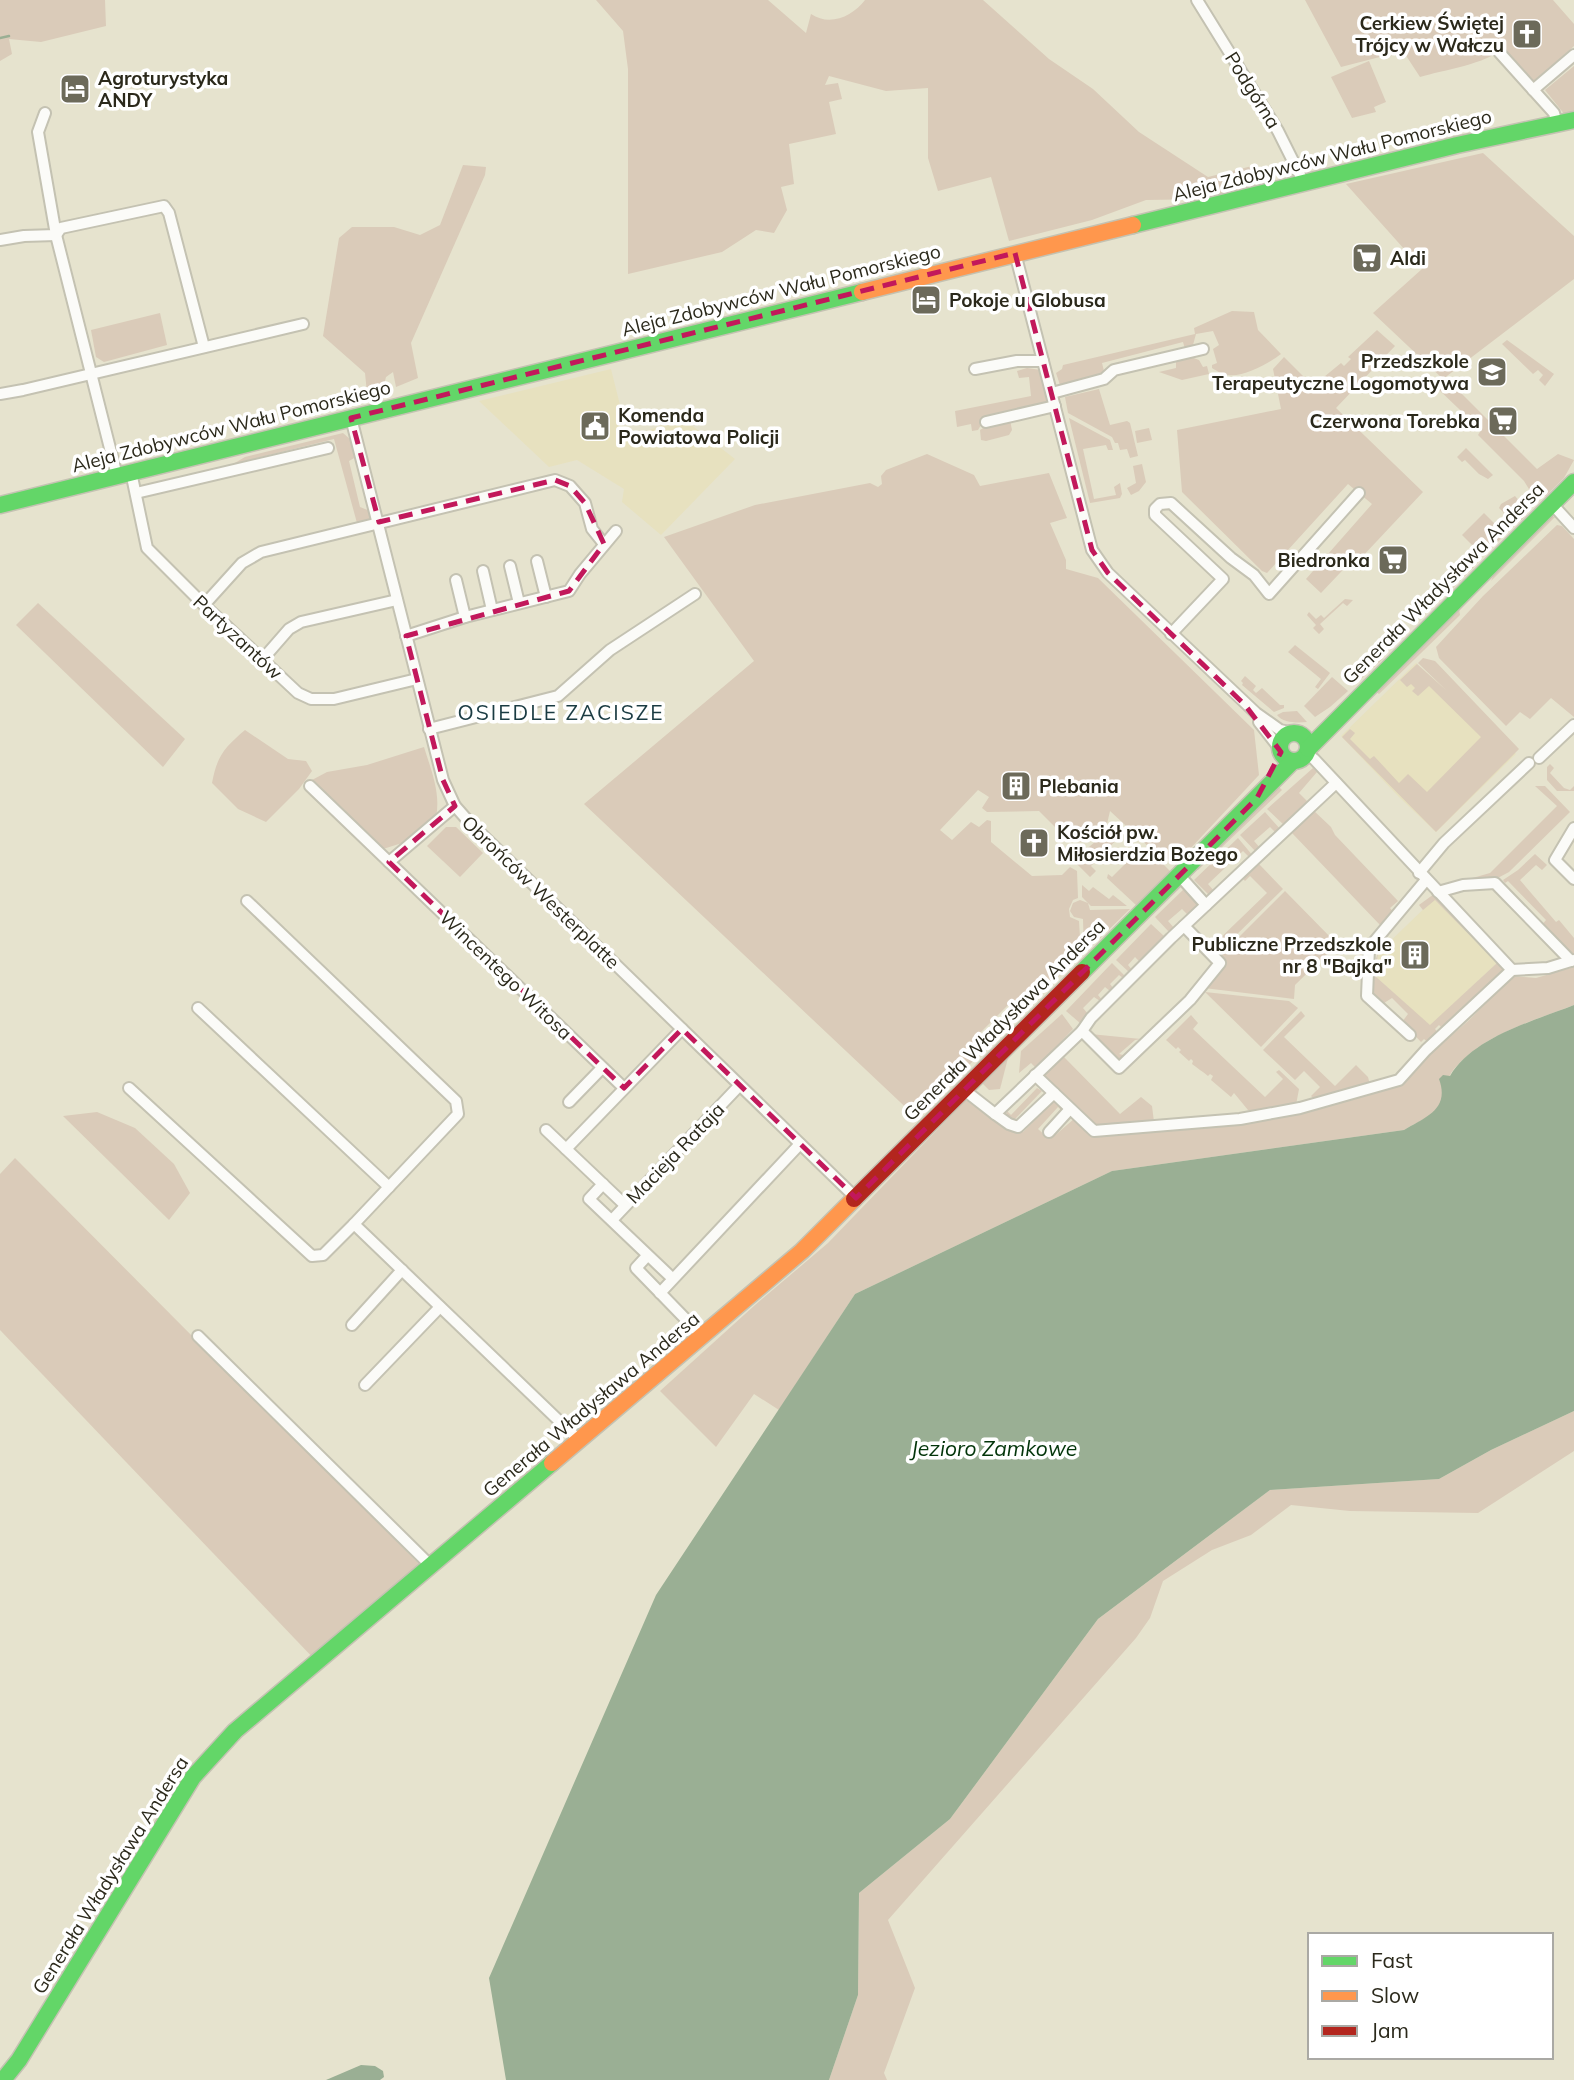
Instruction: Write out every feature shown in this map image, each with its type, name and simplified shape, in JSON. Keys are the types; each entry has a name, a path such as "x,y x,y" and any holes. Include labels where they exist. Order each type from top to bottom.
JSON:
{"main road":[{"name":"Aleja Zdobywców Wału Pomorskiego","path":"0,508 124,474 1015,253 1574,120"},
{"name":"Generała Władysława Andersa","path":"3,2080 19,2060 194,1777 210,1756 235,1731 774,1277 1257,798 1310,732 1341,714 1574,482"}],"street":[{"name":"Podgórna","path":"1198,0 1278,131 1304,183"},
{"path":"1499,52 1554,113 1557,124"},
{"path":"1534,90 1574,55"},
{"name":"Partyzantów","path":"45,113 38,132 56,235 90,375 124,474 135,493 147,548 298,693 323,700 417,679"},
{"path":"0,240 56,235 61,228 164,206 169,212 204,347"},
{"path":"1015,253 1092,550 1108,573 1171,634 1295,748 1314,759 1512,970"},
{"path":"0,394 303,324"},
{"path":"1052,393 1104,379 1114,370 1203,349"},
{"path":"975,369 1017,361 1043,361"},
{"path":"986,422 1055,406"},
{"name":"Obrońców Westerplatte","path":"351,418 429,729 443,780 456,806 470,824 856,1198"},
{"path":"135,493 328,448"},
{"path":"204,605 251,556 555,480 570,486 584,503 592,529 604,544"},
{"path":"1223,579 1155,515 1155,509 1160,504 1171,503 1238,564 1254,575 1269,594 1359,493"},
{"path":"1552,505 1574,528"},
{"path":"0,508 0,516"},
{"path":"406,636 465,617 569,591 616,531"},
{"path":"537,561 546,597"},
{"path":"1171,634 1238,564"},
{"path":"510,566 519,603"},
{"path":"483,572 492,610"},
{"path":"456,580 465,617"},
{"path":"429,729 558,696 610,650 695,594"},
{"path":"262,660 289,629 301,622 397,600"},
{"path":"1239,698 1295,748"},
{"path":"1410,1035 1367,996 1370,948 1444,843 1574,725"},
{"path":"995,1114 1082,1031 1091,1018 1184,926 1336,783"},
{"name":"Wincentego Witosa","path":"310,786 624,1088"},
{"path":"388,862 456,806"},
{"path":"1574,828 1555,860 1574,879"},
{"path":"1179,875 1206,905"},
{"path":"1035,1075 1094,1131 1240,1119 1300,1108 1399,1080 1423,1047 1512,970 1548,968 1573,960 1496,883 1463,885 1438,892"},
{"path":"129,1088 312,1256 323,1255 458,1114 456,1101 247,901"},
{"path":"1082,1031 1119,1068 1191,1000 1220,963 1184,926"},
{"path":"198,1008 389,1187"},
{"path":"566,1149 682,1028"},
{"path":"569,1102 602,1068"},
{"name":"Macieja Rataja","path":"611,1220 740,1086"},
{"path":"963,1089 1009,1124 1018,1127 1054,1093"},
{"path":"1049,1132 1070,1109"},
{"path":"546,1130 625,1205"},
{"path":"660,1293 800,1144"},
{"path":"603,1184 589,1199 672,1278"},
{"path":"354,1224 579,1441"},
{"path":"647,1256 636,1268 703,1337"},
{"path":"352,1325 402,1270"},
{"path":"365,1385 440,1307"},
{"path":"198,1336 431,1566"}],"highlighted area":[{"path":"1015,253 1092,550 1108,573 1245,705 1281,752 1257,798 856,1198 682,1029 624,1088 389,862 455,806 443,780 406,636 569,591 604,544 585,503 570,486 555,480 379,522 351,418"}],"shaded area":[{"path":"0,0 105,0 106,26 41,42 9,39 12,54 0,61"},
{"path":"596,0 768,0 806,33 811,14 826,20 841,18 854,11 865,0 983,0 1049,59 1093,89 1139,132 1208,177 1256,165 1255,188 1210,199 1146,200 1092,220 1009,241 991,177 938,191 928,158 928,88 886,91 829,76 825,85 838,83 842,99 829,102 836,134 789,144 794,184 781,187 787,210 774,233 756,230 722,252 628,274 628,69 623,31"},
{"path":"1305,0 1553,0 1574,24 1574,46 1533,83 1503,48 1496,54 1476,62 1420,77 1403,51 1341,67"},
{"path":"1369,61 1386,102 1374,107 1376,112 1352,118 1331,77"},
{"path":"1574,66 1574,111 1565,115 1545,90"},
{"path":"1483,153 1574,236 1574,279 1443,379 1373,313 1422,269 1346,184"},
{"path":"463,165 486,167 485,175 411,343 418,378 396,387 393,372 386,377 383,389 367,393 365,373 323,336 339,238 352,227 394,227 420,235 440,225"},
{"path":"1232,311 1254,312 1258,330 1281,354 1248,372 1224,374 1212,368 1212,365 1217,363 1213,349 1219,345 1213,331 1196,334 1193,345 1185,349 1183,342 1102,363 1104,371 1101,375 1060,385 1056,373 1063,365 1195,334 1194,328"},
{"path":"160,313 167,345 104,362 96,357 91,330"},
{"path":"1377,330 1395,346 1336,408 1423,492 1361,558 1357,555 1321,593 1306,579 1372,504 1348,484 1267,573 1182,492 1177,430 1281,409 1273,369 1284,357 1313,386 1341,363 1344,366 1351,359 1348,357"},
{"path":"1507,340 1554,374 1545,386 1539,380 1543,375 1538,370 1533,374 1502,344"},
{"path":"1191,357 1199,360 1203,367 1207,366 1209,374 1182,380 1159,372 1176,368 1176,361"},
{"path":"1027,368 1041,370 1048,396 1045,404 980,418 981,425 978,430 972,431 971,424 957,427 955,411 1031,396 1029,377 1019,378 1017,371"},
{"path":"611,369 623,417 623,441 681,417 735,459 661,535 622,502 624,489 577,460 549,467 479,401"},
{"path":"1454,386 1537,469 1558,454 1574,460 1564,478 1546,496 1537,497 1532,494 1524,481 1478,435 1481,430 1436,387 1448,392"},
{"path":"1099,389 1110,425 1127,421 1130,423 1138,456 1130,458 1127,449 1120,450 1112,437 1068,413 1065,397"},
{"path":"1069,418 1110,440 1113,450 1108,450 1106,445 1083,449 1094,499 1116,495 1114,487 1120,483 1120,498 1090,503"},
{"path":"1010,420 1012,430 1009,435 981,440 980,430 988,425"},
{"path":"1149,428 1152,440 1137,443 1135,431"},
{"path":"343,433 351,440 356,457 349,461 360,507 370,511 370,524 357,523 334,439 233,464 245,457"},
{"path":"1466,448 1493,475 1488,479 1465,460 1462,462 1457,457"},
{"path":"927,454 974,475 980,486 1049,473 1067,518 1050,523 1066,560 1066,569 1098,578 1254,730 1259,775 1176,864 1149,847 1110,811 1107,824 1087,842 1072,841 1039,811 987,812 982,808 989,797 978,790 940,830 952,840 971,822 979,827 987,820 991,821 991,842 1032,876 1062,875 1070,867 1077,871 1078,898 1073,900 1069,909 1070,917 1079,921 1081,954 1028,1006 1007,1006 975,1038 976,1058 917,1118 584,804 754,661 664,537 755,505 870,483 878,487 882,484 881,476 886,470"},
{"path":"1142,464 1146,482 1139,491 1131,495 1127,488 1136,483 1133,466"},
{"path":"1515,496 1527,515 1516,525 1499,508"},
{"path":"1484,513 1500,529 1509,521 1514,526 1483,556 1462,535"},
{"path":"1550,516 1555,517 1491,581 1495,572"},
{"path":"1557,525 1562,526 1574,539 1574,717 1551,698 1530,719 1520,712 1506,726 1439,658 1436,647 1483,596"},
{"path":"1467,561 1474,567 1446,595 1433,601 1422,612 1412,606 1418,609"},
{"path":"1345,599 1353,600 1347,606 1343,603 1320,624 1324,629 1319,634 1313,628 1316,625 1307,615 1309,612 1316,619 1321,615 1324,618"},
{"path":"38,603 185,739 163,767 16,625"},
{"path":"1459,608 1460,615 1379,694 1375,691"},
{"path":"1387,632 1394,640 1385,649 1383,659 1353,686 1354,675 1390,638"},
{"path":"1295,645 1330,673 1318,689 1315,687 1321,679 1288,652"},
{"path":"1423,658 1435,661 1519,749 1436,832 1342,737 1350,729 1355,733 1350,739 1370,759 1374,756 1399,783 1408,774 1427,792 1481,737 1429,686 1418,696 1412,691 1415,688 1411,684 1407,687 1400,680 1417,664 1447,691 1418,663"},
{"path":"1416,663 1516,754 1436,832 1341,736"},
{"path":"1245,676 1256,686 1253,690 1256,693 1262,688 1280,705 1284,705 1284,708 1274,712 1242,685 1241,681"},
{"path":"1332,677 1348,691 1315,717 1304,706"},
{"path":"1297,711 1307,722 1286,721 1277,715 1283,712"},
{"path":"245,730 288,759 306,761 312,771 299,789 266,822 238,809 212,783 222,753"},
{"path":"424,747 436,790 436,817 402,843 383,849 312,780 327,772 367,765"},
{"path":"1550,764 1554,768 1550,773 1564,788 1570,790 1574,786 1574,791 1557,791 1547,780 1547,767"},
{"path":"1313,768 1317,772 1299,793 1307,801 1306,804 1285,826 1267,809"},
{"path":"1276,784 1282,790 1196,869"},
{"path":"1535,786 1545,786 1570,812 1509,872 1494,880 1469,879 1490,873 1557,806"},
{"path":"1313,810 1398,901 1390,908 1394,913 1381,926 1292,833"},
{"path":"1265,812 1281,830 1277,834 1270,827 1254,841 1261,849 1257,853 1240,835"},
{"path":"446,827 456,827 483,853 460,877 427,846"},
{"path":"1108,831 1122,834 1091,866 1096,871 1090,877 1077,864 1077,857"},
{"path":"1238,838 1253,856 1251,859 1243,851 1208,884 1214,891 1211,895 1208,894 1194,880"},
{"path":"1129,849 1159,860 1170,871 1136,905 1107,878 1108,874 1112,877 1133,856"},
{"path":"1535,854 1547,865 1542,870 1536,865 1520,880 1556,922 1559,920 1574,938 1574,957 1541,926 1546,920 1508,881 1505,883 1503,880"},
{"path":"1259,864 1283,889 1217,954 1211,947 1267,893 1250,876 1245,881 1243,879"},
{"path":"1176,883 1183,885 1072,994 1079,983"},
{"path":"1082,885 1089,891 1093,887 1109,899 1113,895 1127,906 1091,906 1082,897"},
{"path":"1184,889 1199,904 1188,915 1182,909 1168,921 1174,928 1169,932 1155,917"},
{"path":"1285,891 1337,944 1295,985 1294,999 1204,988 1226,962 1220,956"},
{"path":"1434,894 1504,968 1495,980 1442,1028 1439,1025 1435,1029 1438,1033 1429,1043 1424,1039 1421,1042 1402,1022 1408,1014 1392,998 1384,1003 1374,994 1374,972 1378,953 1375,976 1430,1025 1497,963 1435,900 1423,910 1419,905"},
{"path":"1434,899 1497,963 1430,1026 1375,976 1378,953"},
{"path":"1080,900 1088,903 1090,910 1130,909 1084,954 1083,919 1074,917 1070,911 1073,903"},
{"path":"1151,924 1165,937 1140,962 1135,957 1128,965 1132,970 1130,973 1116,960"},
{"path":"1387,940 1390,941 1378,953"},
{"path":"1112,963 1125,976 1123,978 1119,975 1110,984 1113,988 1110,991 1105,987 1098,995 1102,1000 1094,997 1083,1008 1088,1014 1080,1023 1066,1011"},
{"path":"1574,967 1574,1005 1526,1023 1479,1046 1451,1073 1443,1100 1436,1110 1404,1130 1112,1171 855,1294 779,1410 754,1394 716,1447 660,1391 828,1243 965,1101 1023,1132 1052,1103 1050,1100 1055,1100 1063,1107 1061,1110 1058,1107 1038,1129 1052,1138 1075,1118 1094,1136 1163,1129 1395,1084 1467,1022 1513,976 1536,978"},
{"path":"1205,992 1289,1001 1298,1008 1261,1047"},
{"path":"1301,1011 1305,1016 1284,1037 1335,1086 1356,1065 1368,1077 1370,1085 1315,1100 1311,1096 1320,1087 1304,1071 1295,1080 1263,1050"},
{"path":"1062,1014 1073,1029 1036,1068 1031,1063 1019,1073 1021,1051"},
{"path":"1191,1015 1198,1023 1193,1029 1265,1097 1283,1079 1276,1072 1279,1070 1299,1089 1296,1105 1260,1111 1248,1110 1234,1093 1231,1097 1211,1080 1213,1076 1208,1076 1192,1064 1193,1061 1189,1061 1179,1052 1181,1050 1178,1047 1176,1049 1166,1040"},
{"path":"1090,1034 1141,1039 1135,1040 1119,1054 1127,1056 1116,1059"},
{"path":"1078,1038 1081,1040 1064,1057 1120,1114 1141,1097 1152,1106 1154,1122 1103,1127 1093,1124 1046,1077 1043,1071"},
{"path":"1006,1056 1008,1058 1000,1089 989,1090 983,1080"},
{"path":"1037,1088 1042,1091 1015,1119 1019,1123 1012,1122 1006,1115 1007,1111 1011,1115"},
{"path":"97,1112 135,1128 174,1164 190,1193 169,1220 63,1116"},
{"path":"15,1158 426,1571 317,1662 0,1330 0,1174"},
{"path":"1574,1411 1574,1451 1478,1513 1350,1511 1291,1505 1251,1535 1212,1550 1163,1581 1150,1618 1136,1638 888,1920 915,1988 884,2073 887,2080 829,2080 858,1995 859,1893 950,1819 1098,1619 1270,1490 1439,1479 1491,1450"}],"water":[{"name":"Jezioro Zamkowe","path":"1574,1005 1574,1411 1491,1450 1439,1479 1270,1490 1098,1619 950,1819 859,1893 858,1995 829,2080 506,2080 489,1978 656,1595 855,1294 1112,1171 1404,1130 1434,1111 1441,1098 1439,1079 1443,1075 1450,1076 1460,1062 1473,1051 1523,1024"},
{"path":"361,2065 375,2066 383,2071 384,2077 380,2080 326,2080"}],"waterway":[{"path":"0,38 9,36"}],"traffic: fast":[{"path":"1133,225 1457,145 1574,120"},
{"path":"0,505 862,292"},
{"path":"1308,749 1574,482"},
{"path":"1294,733 1304,737 1308,747 1304,757 1294,761 1284,757 1280,747 1284,737 1294,733"},
{"path":"1082,972 1293,761"},
{"path":"3,2080 19,2060 193,1777 235,1731 552,1463"}],"traffic: slow":[{"path":"862,292 1133,225"},
{"path":"552,1463 802,1251 854,1199"}],"traffic: jam":[{"path":"854,1199 1082,972"}],"place":[{"name":"Cerkiew Świętej Trójcy w Wałczu","path":"1527,34"},
{"name":"Agroturystyka ANDY","path":"75,89"},
{"name":"Aldi","path":"1367,258"},
{"name":"Pokoje u Globusa","path":"926,300"},
{"name":"Przedszkole Terapeutyczne Logomotywa","path":"1492,372"},
{"name":"Czerwona Torebka","path":"1503,421"},
{"name":"Komenda Powiatowa Policji","path":"595,426"},
{"name":"Biedronka","path":"1393,560"},
{"name":"Plebania","path":"1016,786"},
{"name":"Kościół pw. Miłosierdzia Bożego","path":"1034,843"},
{"name":"Publiczne Przedszkole nr 8 \"Bajka\"","path":"1415,955"}],"district":[{"name":"OSIEDLE ZACISZE","path":"561,712"}]}
